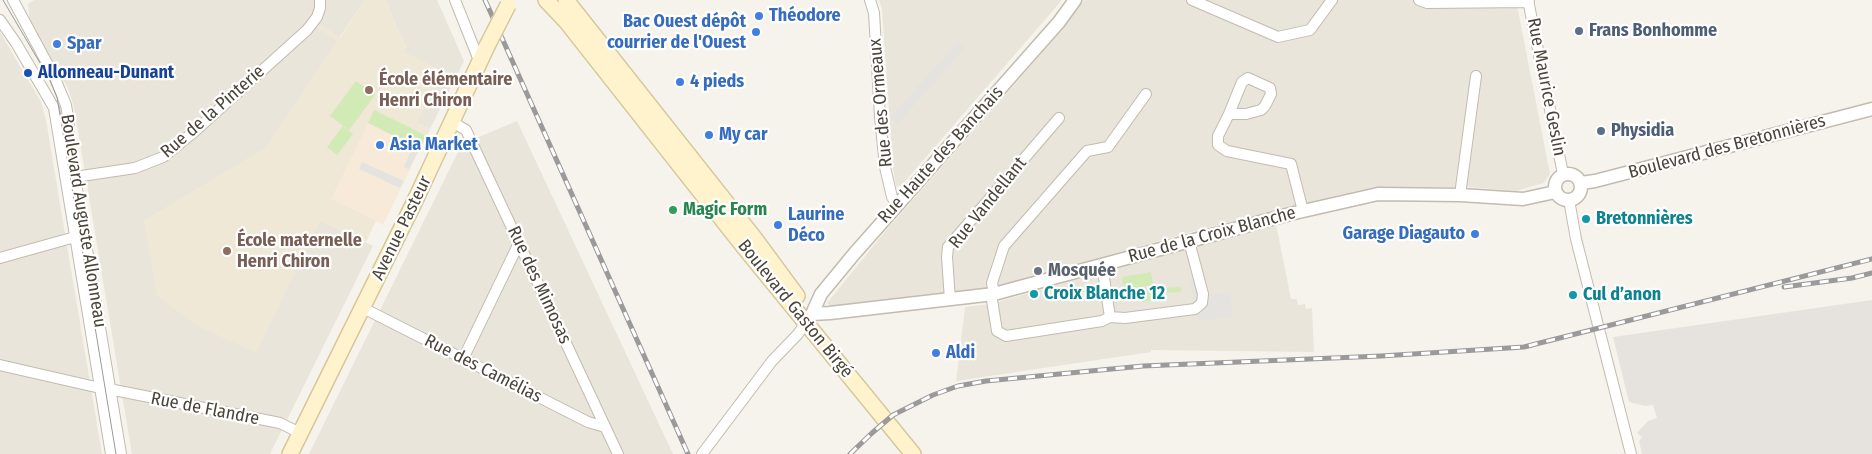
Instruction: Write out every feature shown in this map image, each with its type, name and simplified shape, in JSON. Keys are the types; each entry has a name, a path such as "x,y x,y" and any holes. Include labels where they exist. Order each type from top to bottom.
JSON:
{"main road":[{"name":"Boulevard Gaston Birgé","path":"546,0 566,21 744,247 809,318 926,454"},
{"name":"Boulevard Gaston Birgé","path":"566,0 913,454"},
{"name":"Avenue Pasteur","path":"290,454 363,308 509,3"}],"street":[{"name":"Boulevard Auguste Allonneau","path":"13,0 54,76 66,105 104,388 120,454"},
{"name":"Rue de la Pinterie","path":"75,177 136,168 163,157 195,131 307,30 317,18 320,0"},
{"path":"455,0 480,63"},
{"name":"Rue des Ormeaux","path":"870,0 874,13 885,167 892,197 897,204"},
{"name":"Rue Haute des Banchais","path":"809,318 821,294 897,204 1059,22 1075,0"},
{"path":"1192,0 1278,37 1310,30 1332,0"},
{"path":"1419,0 1427,3 1529,1"},
{"name":"Rue Maurice Geslin","path":"1529,1 1563,174"},
{"name":"Boulevard Auguste Allonneau","path":"0,20 16,43 54,108 75,237"},
{"path":"1460,195 1476,76"},
{"path":"1146,94 1108,147 1087,151 1004,246 992,283 997,332 1002,336 1037,333 1102,321 1110,317 1125,318 1195,309 1200,306 1204,294 1190,241"},
{"name":"Boulevard des Bretonnières","path":"1581,183 1595,181 1872,109"},
{"path":"1229,114 1218,136 1218,145 1227,151 1290,164 1303,211"},
{"name":"Rue Vandellant","path":"950,300 948,247 1059,118"},
{"name":"Rue des Mimosas","path":"452,122 466,130 618,454"},
{"path":"1563,174 1573,174 1581,183 1580,193 1569,200 1562,199 1555,192 1554,184 1563,174"},
{"name":"Rue de la Croix Blanche","path":"809,318 993,294 1303,211 1378,194 1460,195 1523,199 1555,192"},
{"path":"1569,200 1576,239 1631,454"},
{"path":"0,258 75,237 104,388 111,454"},
{"path":"462,359 520,243"},
{"path":"1102,266 1110,317"},
{"name":"Rue des Camélias","path":"363,308 588,422 605,427"},
{"path":"702,454 772,361 798,334 809,318"},
{"name":"Rue de Flandre","path":"0,365 280,423 300,433"}],"shaded area":[{"path":"34,0 365,0 339,38 321,25 318,28 338,41 266,148 144,221 255,353 320,220 373,246 270,454 132,454 74,107 68,88 30,24 28,4"},
{"path":"365,0 385,0 406,49 404,52 443,71 417,123 430,129 427,136 374,111 331,199 376,221 366,242 320,220 256,353 196,325 157,296 144,221 266,148 337,41 318,28 321,25 340,38"},
{"path":"385,0 437,0 464,61 430,129 417,123 404,52 406,48"},
{"path":"879,0 1062,0 901,186 896,186 893,168 882,9"},
{"path":"1084,0 1516,0 1550,174 1544,183 1516,191 1468,187 1375,187 1180,235 985,289 831,307 827,303 888,228 1023,75 1065,26"},
{"path":"0,32 41,102 46,120 102,454 0,454"},
{"path":"958,42 965,48 897,124 890,118"},
{"path":"517,121 673,454 309,454 462,144"},
{"path":"368,123 420,149 383,225 330,199"},
{"path":"413,146 419,149 409,169 404,167"},
{"path":"362,162 404,181 400,188 359,169"},
{"path":"1276,224 1291,299 1297,299 1298,305 1305,304 1306,309 1312,308 1314,352 1151,350 1151,352 956,381 965,307 990,304"},
{"path":"1195,274 1200,295 1196,302 1192,299 1195,295 1190,288 1192,285 1189,283"},
{"path":"1116,289 1119,310 1112,311 1109,290"},
{"path":"1230,292 1233,317 1198,321 1197,311 1207,295"},
{"path":"1872,300 1872,454 1642,454 1639,441 1642,437 1637,433 1648,421 1657,418 1653,405 1645,406 1629,402 1613,337"}],"green space":[{"path":"356,81 375,95 349,130 330,116"},
{"path":"374,110 427,136 420,149 368,123"},
{"path":"343,126 353,134 337,155 327,147"},
{"path":"1151,272 1153,285 1124,290 1122,277"},
{"path":"1181,287 1181,292 1159,293 1158,288"},
{"path":"1153,288 1155,300 1142,302 1140,290"}],"tram line":[{"path":"3,0 50,80 57,97 116,454"}],"railway":[{"path":"485,0 688,454"},
{"path":"850,454 893,415 933,395 958,386 986,381 1143,366 1381,356 1524,347 1872,259"},
{"path":"1784,287 1852,278 1872,273"}],"place":[{"name":"Théodore","path":"759,16"},
{"name":"Frans Bonhomme","path":"1579,31"},
{"name":"Bac Ouest dépôt courrier de l'Ouest","path":"756,32"},
{"name":"Spar","path":"57,44"},
{"name":"Allonneau-Dunant","path":"28,73"},
{"name":"4 pieds","path":"680,82"},
{"name":"École élémentaire Henri Chiron","path":"369,90"},
{"name":"Physidia","path":"1601,131"},
{"name":"My car","path":"709,135"},
{"name":"Asia Market","path":"380,145"},
{"name":"Magic Form","path":"673,210"},
{"name":"Bretonnières","path":"1586,219"},
{"name":"Laurine Déco","path":"778,225"},
{"name":"Garage Diagauto","path":"1475,234"},
{"name":"École maternelle Henri Chiron","path":"227,251"},
{"name":"Mosquée","path":"1038,271"},
{"name":"Croix Blanche 12","path":"1034,294"},
{"name":"Cul d’anon","path":"1573,295"},
{"name":"Aldi","path":"936,353"}]}
